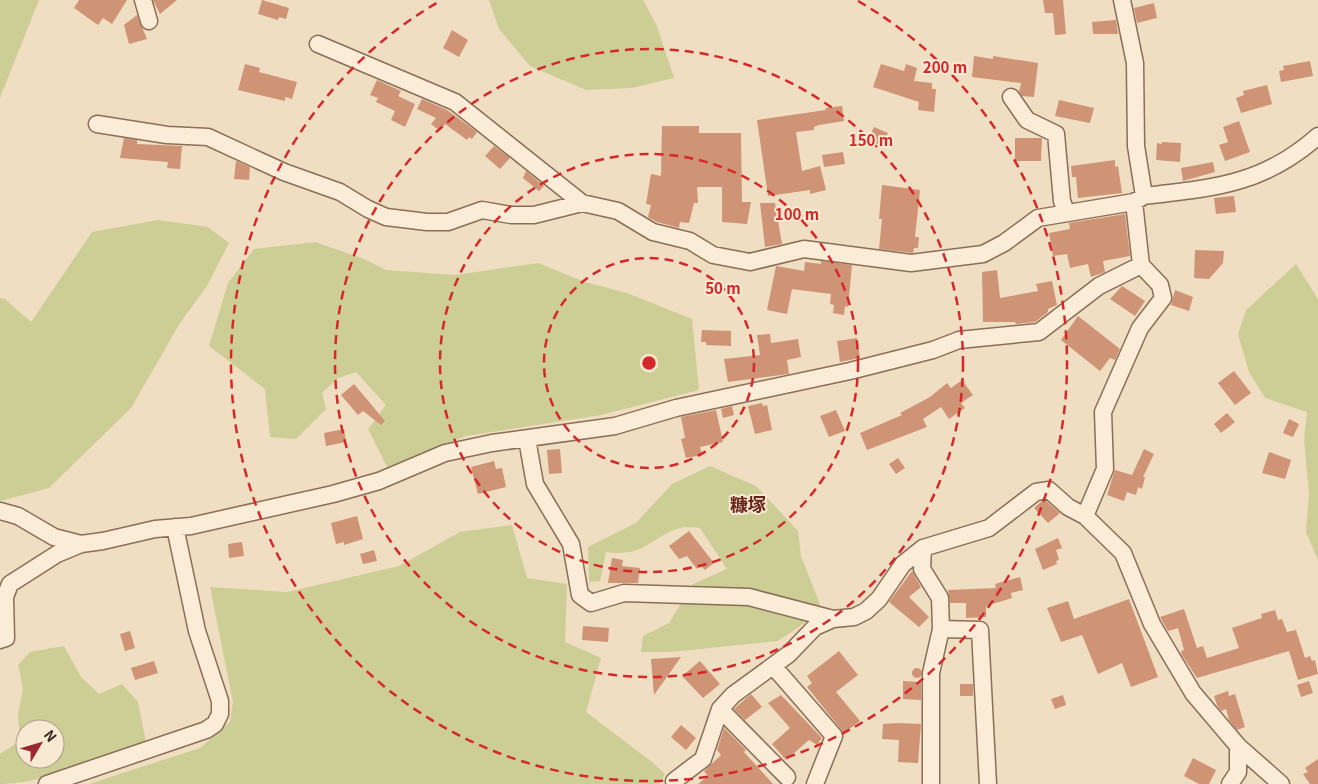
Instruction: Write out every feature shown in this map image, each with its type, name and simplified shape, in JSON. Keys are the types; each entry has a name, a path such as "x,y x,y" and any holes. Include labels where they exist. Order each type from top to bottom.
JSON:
{"street":[{"path":"143,0 149,22"},
{"path":"1085,516 1105,469 1103,412 1140,328 1163,298 1160,285 1141,265 1135,63 1122,0"},
{"path":"318,44 455,102 582,203 618,211 653,232 690,241 713,255 750,262 804,249 911,263 983,254 1004,243 1038,218 1237,182 1278,165 1306,147 1318,136"},
{"path":"1011,97 1027,120 1056,134 1062,201 1066,212"},
{"path":"98,124 167,134 208,137 284,172 340,192 368,210 386,217 427,222 448,222 482,210 511,215 534,215 582,203"},
{"path":"0,640 6,638 5,597 10,584 57,554 81,544 155,529 191,526 333,494 379,481 445,453 492,443 615,426 676,408 850,371 933,350 960,340 1040,332 1099,286 1141,265"},
{"path":"527,438 536,484 571,544 580,595 592,603 624,593 749,597 833,619"},
{"path":"674,780 703,759 720,709 733,695 774,667 815,627 833,619 854,617 866,611 878,599 903,564 923,548 989,528 1036,492 1049,490 1068,507 1085,516 1123,553 1152,624 1193,693 1238,746 1281,784"},
{"path":"0,511 18,516 54,537 81,544"},
{"path":"47,784 206,730 215,724 220,714 220,701 196,631 175,527"},
{"path":"923,548 922,570 940,598 941,629 931,673 931,784"},
{"path":"941,629 980,630 988,784"},
{"path":"774,667 834,736 815,784"},
{"path":"720,709 787,777"},
{"path":"1230,784 1238,772 1238,746"}],"green space":[{"path":"0,0 39,0 0,98"},
{"path":"489,0 643,0 657,26 674,78 632,88 586,90 530,66 499,29"},
{"path":"158,220 208,227 229,243 207,286 180,323 131,408 49,488 0,501 0,298 5,299 31,322 92,232"},
{"path":"315,242 364,259 386,270 455,275 538,263 585,282 627,293 692,319 699,390 601,415 466,436 387,467 368,429 386,405 356,372 338,378 322,393 326,409 296,439 270,437 265,389 209,346 228,283 254,249"},
{"path":"1296,264 1318,299 1318,560 1306,532 1309,494 1304,439 1307,412 1265,398 1249,372 1238,334 1246,310"},
{"path":"710,466 756,486 798,531 801,556 821,607 803,624 778,641 670,652 641,652 643,636 669,623 693,584 727,569 700,528 680,528 661,536 646,546 630,552 606,552 600,581 589,582 588,547 636,523 672,484"},
{"path":"512,525 527,578 567,584 565,642 601,658 586,712 665,774 659,784 89,784 200,748 230,722 233,702 210,587 287,592 399,566 460,532"},
{"path":"64,646 81,677 99,694 122,684 138,702 146,742 55,775 36,780 0,784 0,754 15,744 15,769 65,769 65,719 18,719 23,688 18,665 30,652"}],"building":[{"path":"79,0 127,0 112,24 103,18 98,25 74,8"},
{"path":"153,0 177,0 160,14"},
{"path":"262,0 289,8 286,19 279,17 278,20 258,14"},
{"path":"1043,0 1063,0 1066,34 1055,35 1053,13 1045,13"},
{"path":"1154,3 1157,18 1137,23 1134,8"},
{"path":"137,15 147,39 129,44 124,25"},
{"path":"1116,20 1118,34 1093,34 1092,22"},
{"path":"452,30 468,40 459,57 443,48"},
{"path":"974,56 993,59 993,56 1038,63 1034,97 1022,96 1019,92 1021,83 972,77"},
{"path":"1310,61 1313,76 1281,82 1279,71 1284,70 1283,66"},
{"path":"245,64 260,68 259,72 297,82 292,99 285,97 285,101 238,90"},
{"path":"881,64 904,71 906,64 917,68 914,81 932,83 932,89 936,89 934,112 918,110 919,102 873,87"},
{"path":"377,80 401,91 398,96 415,104 405,127 391,120 395,111 376,102 378,98 370,95"},
{"path":"1267,85 1272,104 1241,113 1236,98 1244,95 1243,91"},
{"path":"422,99 447,110 477,132 472,139 469,137 467,140 445,124 440,131 431,124 436,118 417,109"},
{"path":"1059,100 1094,108 1090,123 1055,116"},
{"path":"842,106 844,121 819,125 814,127 814,130 796,132 802,171 820,166 826,190 810,194 810,190 768,196 757,120"},
{"path":"1239,121 1250,152 1225,161 1219,145 1228,142 1223,127"},
{"path":"662,126 699,126 699,133 741,133 742,202 751,202 747,224 722,222 722,187 697,187 698,203 694,203 689,223 680,222 679,228 657,222 648,217 651,205 646,204 651,174 661,176"},
{"path":"874,127 888,133 882,146 868,140"},
{"path":"124,138 137,140 137,144 182,146 180,169 167,168 168,162 120,158"},
{"path":"1015,138 1042,138 1041,161 1015,161"},
{"path":"1162,142 1181,143 1180,162 1156,160 1157,143 1162,144"},
{"path":"494,146 510,158 500,169 485,156"},
{"path":"843,152 845,164 824,167 822,155"},
{"path":"1115,160 1115,167 1118,166 1122,193 1078,198 1076,177 1072,177 1071,166"},
{"path":"236,161 250,167 249,180 234,179"},
{"path":"1213,162 1215,172 1183,181 1181,168"},
{"path":"526,171 544,186 539,191 523,178"},
{"path":"882,185 920,190 915,237 919,237 918,248 914,248 913,253 879,249 882,219 879,219"},
{"path":"1234,196 1236,212 1216,214 1214,198"},
{"path":"760,203 775,203 782,244 765,247"},
{"path":"1125,214 1130,256 1103,261 1105,272 1091,277 1088,264 1070,268 1067,254 1053,256 1049,233 1070,229 1069,223"},
{"path":"1195,250 1224,251 1223,263 1209,279 1194,278"},
{"path":"821,261 852,265 848,307 845,306 844,315 833,313 834,305 830,304 831,294 792,289 787,314 767,310 776,266 804,271 805,262 821,264"},
{"path":"997,270 1000,298 1038,291 1036,284 1052,281 1057,305 1048,309 1048,312 1035,322 1016,324 1015,322 983,322 982,272"},
{"path":"1122,286 1145,301 1135,316 1110,299"},
{"path":"1175,290 1193,297 1189,311 1171,305"},
{"path":"1078,316 1120,349 1115,360 1110,358 1100,371 1061,340"},
{"path":"702,330 731,331 731,346 706,345 706,342 701,342"},
{"path":"770,334 771,343 798,339 801,357 787,360 789,374 728,382 724,359 760,355 757,335"},
{"path":"857,338 860,358 840,362 837,341"},
{"path":"1234,371 1251,393 1235,405 1218,383"},
{"path":"962,380 973,395 961,403 965,408 949,419 941,407 923,419 927,427 867,450 860,433 902,415 900,413 930,397 947,383 951,388"},
{"path":"354,384 385,421 381,425 363,411 358,415 341,395"},
{"path":"762,403 763,406 767,405 772,430 755,434 748,406"},
{"path":"732,406 734,415 723,418 721,409"},
{"path":"716,410 723,442 700,447 702,455 686,458 681,439 685,438 681,417"},
{"path":"836,410 845,431 829,437 820,416"},
{"path":"1227,413 1235,422 1221,433 1214,424"},
{"path":"1289,419 1299,424 1293,437 1283,433"},
{"path":"344,429 346,442 326,446 324,433"},
{"path":"560,449 562,473 549,474 547,450"},
{"path":"1144,449 1154,454 1143,477 1145,477 1142,489 1138,487 1136,495 1127,492 1124,501 1107,495 1115,470 1132,475"},
{"path":"1269,452 1291,460 1285,479 1262,473"},
{"path":"898,458 905,468 896,474 889,464"},
{"path":"494,461 496,469 502,468 506,487 478,494 471,467"},
{"path":"1042,501 1046,501 1060,513 1048,523 1034,508"},
{"path":"357,516 363,539 344,545 344,542 336,544 331,523"},
{"path":"689,531 714,563 705,570 701,566 697,569 687,556 679,559 669,546"},
{"path":"1058,538 1062,548 1056,550 1059,560 1056,561 1057,564 1043,570 1035,549"},
{"path":"242,542 244,556 229,558 228,544"},
{"path":"374,550 377,561 363,564 360,554"},
{"path":"612,558 623,560 622,566 640,568 638,583 608,583"},
{"path":"912,571 921,587 909,597 929,617 919,627 889,602"},
{"path":"1020,577 1023,590 1011,593 1012,598 986,606 986,617 966,618 966,603 950,603 948,590 996,588 995,584"},
{"path":"1129,599 1158,677 1131,687 1122,663 1098,674 1082,635 1061,642 1047,608 1068,601 1074,619"},
{"path":"1184,609 1197,648 1203,646 1207,658 1239,648 1232,628 1262,618 1261,614 1275,610 1278,620 1282,619 1287,632 1296,630 1305,658 1310,656 1312,661 1315,660 1318,674 1298,680 1289,651 1197,678 1182,655 1181,651 1184,650 1178,628 1168,631 1160,617"},
{"path":"583,626 609,628 608,642 582,640"},
{"path":"130,631 135,648 125,651 120,634"},
{"path":"839,651 858,675 836,692 860,721 844,733 807,687 812,683 807,676"},
{"path":"681,657 654,695 651,659"},
{"path":"154,661 158,673 135,680 131,668"},
{"path":"700,661 720,684 703,698 682,676"},
{"path":"915,668 919,668 922,673 921,677 915,678 912,675 912,671"},
{"path":"903,681 921,682 921,700 903,699"},
{"path":"1309,681 1313,693 1301,697 1297,685"},
{"path":"960,684 973,684 973,696 960,696"},
{"path":"1228,691 1229,696 1235,694 1245,727 1237,730 1229,720 1226,709 1221,711 1214,696"},
{"path":"751,694 762,707 745,720 734,709"},
{"path":"781,695 822,738 817,745 809,740 786,760 772,744 790,728 768,703"},
{"path":"1063,695 1066,705 1055,709 1051,699"},
{"path":"883,724 921,724 918,763 898,762 899,740 882,739"},
{"path":"681,725 696,738 686,750 671,737"},
{"path":"724,728 746,750 744,752 773,784 698,784 708,776 704,771 721,755 717,750"},
{"path":"1193,758 1216,770 1209,784 1199,784 1184,776"},
{"path":"1318,759 1318,784 1310,784 1303,774 1308,772 1305,768"}],"district":[{"name":"糠塚","path":"748,505"}]}
